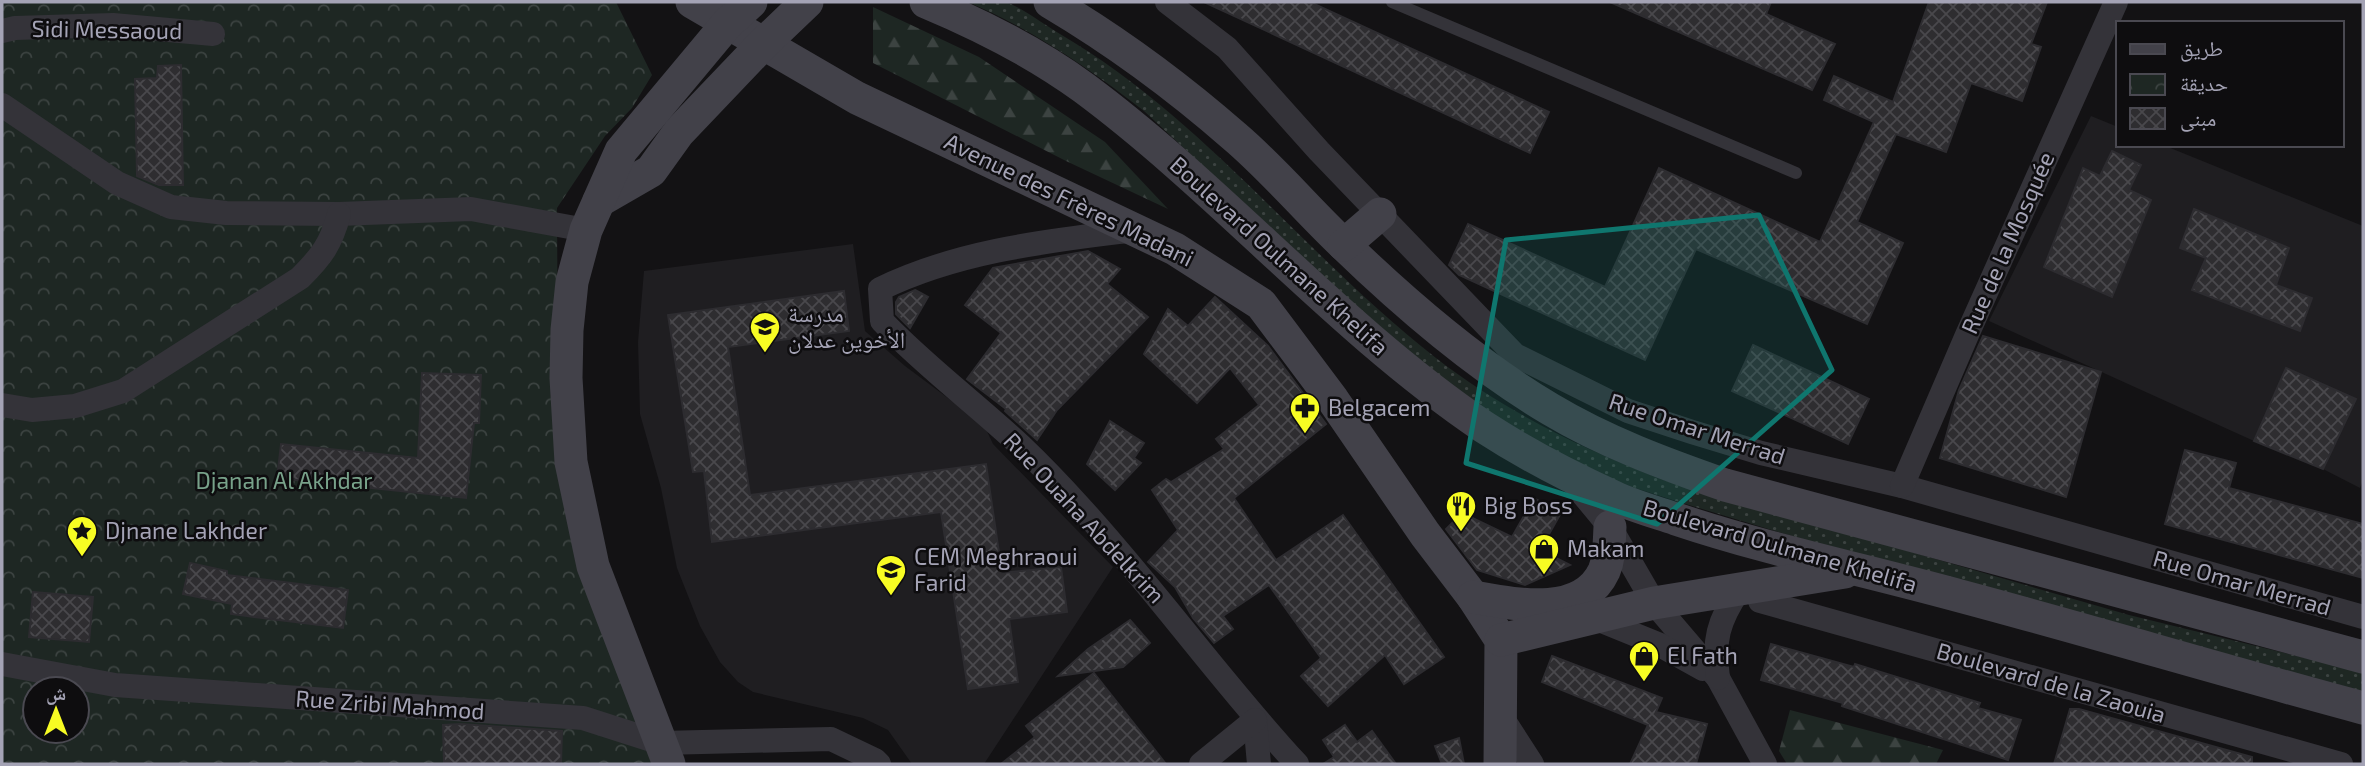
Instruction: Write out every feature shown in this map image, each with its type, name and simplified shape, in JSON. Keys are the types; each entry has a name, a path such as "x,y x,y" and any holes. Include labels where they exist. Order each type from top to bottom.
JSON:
{"main road":[{"name":"Avenue des Frères Madani","path":"692,2 739,13 762,44 842,89 1175,249 1261,304 1333,400 1501,640"},
{"path":"593,215 651,171 679,132 762,44 807,2"},
{"name":"Boulevard Oulmane Khelifa","path":"926,2 957,14 1026,50 1082,87 1164,152 1397,362 1486,428 1616,499 1723,535 1958,595 2363,708"},
{"path":"1050,2 1108,37 1234,136 1390,288 1467,352 1550,409 1640,455 1725,485 2363,657"},
{"path":"665,754 593,566 571,462 566,379 567,330 572,282 593,215 621,151 739,13"},
{"path":"1344,245 1380,214"},
{"path":"1473,597 1526,606 1549,606 1584,593 1596,583 1604,571 1609,553 1609,527"},
{"path":"1500,764 1501,640 1654,603 1749,596 1856,570"}],"street":[{"name":"Rue Omar Merrad","path":"1170,2 1227,48 1319,151 1515,355 1628,411 1761,453 1902,486 2363,617"},
{"name":"Rue de la Mosquée","path":"1902,486 2116,2"},
{"name":"Sidi Messaoud","path":"2,31 15,28 113,25 213,34"},
{"path":"2,105 117,183 171,207 226,214 340,214 471,209 593,215"},
{"path":"2,405 32,410 75,406 123,391 300,278 321,257 340,214"},
{"name":"Rue Ouaha Abdelkrim","path":"1136,230 1042,242 970,256 900,279 880,289 882,321 907,347 1022,447 1080,507 1165,605 1255,720 1297,764"},
{"path":"1564,472 1609,527 1654,603 1718,678 1765,764"},
{"path":"1718,678 1715,654 1718,632 1726,610 1749,596"},
{"name":"Boulevard de la Zaouia","path":"1749,596 2341,764"},
{"path":"1594,618 1658,645 1718,678"},
{"name":"Rue Zribi Mahmod","path":"2,664 115,685 583,718 665,754 831,739 879,764"},
{"path":"1501,716 1532,764"},
{"path":"1201,764 1255,720"},
{"path":"1255,720 1259,764"}],"lane":[{"path":"1392,2 1796,173"}],"highlighted area":[{"path":"1759,215 1832,370 1657,524 1466,463 1506,240"}],"shaded area":[{"path":"2091,116 2116,126 2116,147 2168,147 2363,226 2363,480 2360,488 2323,469 2254,441 1989,321"},
{"name":"CEM Meghraoui Farid","path":"853,244 865,331 905,366 984,425 993,444 1113,567 984,764 912,764 888,730 863,718 753,692 738,682 720,662 700,626 677,568 661,488 640,414 638,342 644,271"}],"green space":[{"path":"996,1 1011,4 1112,68 1208,147 1342,276 1436,358 1489,395 1574,442 1663,480 2129,615 2363,672 2363,693 1895,567 1626,485 1574,463 1519,433 1414,362 1144,111 1123,95 1037,37 968,2"},
{"name":"Djanan Al Akhdar","path":"2,2 616,2 652,75 632,108 605,136 557,208 558,400 580,558 675,764 2,764"},
{"path":"873,7 979,57 1105,142 1168,209 1066,161 873,63"},
{"path":"1790,710 1943,750 1936,764 1787,764 1779,751"}],"building":[{"path":"1204,2 1310,2 1549,112 1530,153"},
{"path":"1610,2 1771,2 1766,14 1835,44 1812,90"},
{"path":"1929,2 2047,2 2031,44 2041,47 2022,101 1971,83 1946,152 1896,134 1857,222 1903,243 1867,324 1696,249 1645,360 1459,275 1449,265 1468,224 1605,287 1659,168 1820,242 1874,122 1824,100 1834,76 1893,102"},
{"path":"181,65 183,185 159,185 137,176 135,79 157,78 158,66"},
{"path":"2112,151 2141,165 2129,190 2151,200 2112,297 2044,267 2083,168 2100,176"},
{"path":"2194,209 2289,248 2276,285 2312,298 2300,331 2192,290 2206,258 2180,248"},
{"path":"1088,251 1120,269 1107,284 1148,317 1057,410 1037,440 1005,411 1006,409 967,379 1001,333 965,305 993,268"},
{"path":"915,290 928,297 910,328 896,314 896,302 899,297"},
{"path":"844,291 849,331 728,347 750,495 986,464 1002,573 1061,567 1067,612 1009,619 1018,682 968,689 941,512 712,542 704,471 693,472 668,315"},
{"path":"1215,297 1268,346 1326,424 1234,498 1276,560 1343,515 1444,657 1404,684 1385,655 1328,706 1301,676 1321,658 1269,585 1223,616 1233,629 1214,643 1193,618 1175,587 1148,562 1178,530 1152,490 1166,479 1171,482 1224,449 1216,439 1259,405 1230,368 1197,403 1144,354 1168,309 1188,326"},
{"path":"1983,336 2101,372 2066,497 1940,458 1959,390"},
{"path":"1753,345 1869,399 1848,444 1732,391"},
{"path":"2286,368 2356,399 2323,469 2254,441"},
{"path":"422,373 481,375 479,423 474,423 466,498 277,478 281,444 418,458"},
{"path":"1110,421 1144,443 1134,458 1141,463 1115,490 1087,464"},
{"path":"2185,450 2236,463 2229,488 2363,524 2363,578 2165,524"},
{"path":"1534,498 1561,513 1540,550 1570,565 1525,585 1477,570 1446,529 1462,513 1512,537"},
{"path":"190,563 227,571 227,575 348,590 343,628 231,614 232,604 183,594"},
{"path":"33,592 93,597 89,642 29,637"},
{"path":"1130,620 1150,643 1123,667 1058,676 1088,649"},
{"path":"1771,644 1854,667 1855,664 1980,703 1978,708 2021,720 2008,760 1842,706 1843,703 1761,680"},
{"path":"1552,656 1662,698 1656,712 1707,724 1696,764 1630,764 1648,725 1542,682"},
{"path":"1094,673 1166,764 1001,764 1035,737 1026,726"},
{"path":"2070,709 2079,709 2252,757 2252,764 2054,764"},
{"path":"443,725 562,731 561,764 444,764"},
{"path":"1345,725 1357,742 1372,731 1396,764 1323,764 1334,757 1323,740"},
{"path":"1459,738 1464,764 1442,764 1435,746"}],"place":[{"name":"مدرسة الأخوين عدلان","path":"765,354"},
{"name":"Belgacem","path":"1305,435"},
{"name":"Big Boss","path":"1461,533"},
{"name":"Djnane Lakhder","path":"82,558"},
{"name":"Makam","path":"1544,576"},
{"name":"CEM Meghraoui Farid","path":"891,597"},
{"name":"El Fath","path":"1644,683"}]}
